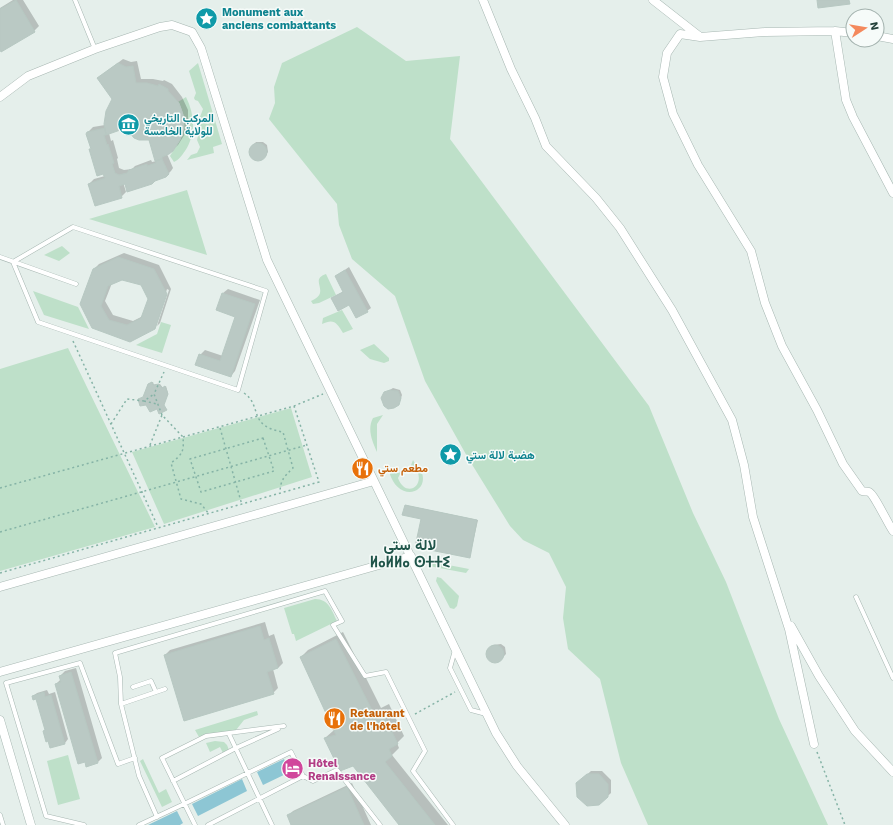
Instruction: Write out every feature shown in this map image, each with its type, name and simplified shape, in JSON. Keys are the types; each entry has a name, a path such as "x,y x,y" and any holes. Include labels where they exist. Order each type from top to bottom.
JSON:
{"street":[{"path":"483,0 511,69 535,118 546,146 596,198 620,228 672,310 732,420 744,465 753,518 785,614 814,744"},
{"path":"653,0 700,37"},
{"path":"0,97 28,76 95,49 160,27 172,25 192,32 201,48 267,260 496,733 517,766 565,825"},
{"path":"836,31 846,100 853,117 893,193"},
{"path":"845,32 765,32 700,37 680,34 667,53 663,77 673,114 698,165 751,251 765,303 782,346 817,410 842,464 862,492 869,492 874,496 886,522 893,532"},
{"path":"0,588 374,481"},
{"path":"0,672 411,556"},
{"path":"785,614 819,676 855,731 893,772"},
{"path":"0,720 31,825"}],"lane":[{"path":"75,0 95,49"},
{"path":"73,227 266,291 238,390 38,322 13,262 73,227"},
{"path":"0,257 76,284"},
{"path":"157,817 139,776 121,704 120,677 115,653 325,591 342,620 333,625 365,676 386,672 425,751 413,771 452,825"},
{"path":"856,597 893,678"},
{"path":"455,647 450,668 471,710 487,714"},
{"path":"84,825 46,816 6,683 80,662 118,764 135,758"},
{"path":"133,687 151,681 156,692"},
{"path":"121,704 165,689"},
{"path":"173,781 236,748 284,726 206,736 162,758 173,781 184,804 195,825"},
{"path":"229,734 272,825"},
{"path":"139,825 292,752 303,776 313,781 337,770 380,825"},
{"path":"208,825 303,776"},
{"path":"0,815 3,825"}],"path":[{"path":"69,332 158,528"},
{"path":"144,401 154,394 166,366"},
{"path":"238,390 246,393 250,398 262,424 276,431 283,432 294,468 281,482 280,494"},
{"path":"0,488 294,406 330,391"},
{"path":"154,394 162,414 184,437 184,447 182,452 171,463 182,499 201,504 206,508 209,514"},
{"path":"111,424 127,400 144,401 157,404"},
{"path":"0,573 319,482 294,406"},
{"path":"149,446 162,414"},
{"path":"220,427 242,505"},
{"path":"263,438 269,456 274,471 201,492 190,459 263,438"},
{"path":"0,532 307,445"},
{"path":"408,717 461,689"},
{"path":"814,744 845,825"}],"green space":[{"path":"357,27 406,61 460,56 450,139 649,406 693,513 726,582 779,719 828,825 648,825 621,763 600,679 568,649 563,618 566,587 549,553 523,540 510,526 468,458 425,381 395,296 352,259 339,225 337,204 269,119 275,103 274,87 282,63"},
{"path":"198,63 222,144 213,147 214,153 187,160 191,155 197,153 200,147 197,140 200,128 200,117 203,109 194,98 196,93 189,71"},
{"path":"186,97 193,118 193,131 189,145 179,159 174,162 170,156 181,137 184,124 184,117 178,102"},
{"path":"187,190 207,255 89,219"},
{"path":"62,246 70,253 59,261 44,255"},
{"path":"326,274 336,295 319,303 313,304 311,301 317,298 320,294 319,279"},
{"path":"33,291 78,307 89,329 44,315"},
{"path":"342,310 353,329 343,333 335,322 330,321 322,324 323,318"},
{"path":"161,322 171,325 162,353 136,345 157,334"},
{"path":"374,344 389,358 389,361 384,363 370,359 360,350"},
{"path":"68,348 155,527 0,571 0,369"},
{"path":"291,408 312,477 164,524 132,452"},
{"path":"383,415 377,424 377,452 372,439 370,426 373,418"},
{"path":"413,460 422,473 423,480 421,486 417,490 411,492 399,488 393,481 389,471 398,473 401,472 398,478 401,484 409,489 412,488 416,486 419,478 418,473 410,468"},
{"path":"427,561 469,569 466,573 429,566"},
{"path":"437,577 441,578 459,596 457,606 454,609 450,608 436,581"},
{"path":"315,599 327,603 337,621 296,641 294,634 292,634 284,608"},
{"path":"257,711 258,715 244,720 236,730 199,737 195,730"},
{"path":"215,741 224,742 229,750 223,753 220,747 210,752 206,743"},
{"path":"68,755 80,799 58,805 47,761"},
{"path":"143,759 159,793 166,789 172,802 162,807 140,761"}],"water":[{"path":"284,759 290,772 263,785 257,772"},
{"path":"242,779 247,791 198,816 192,804"},
{"path":"177,811 183,823 180,825 148,825"}],"building":[{"path":"16,0 35,32 1,52 0,9"},
{"path":"817,0 849,0 850,4 818,8"},
{"path":"118,63 126,67 133,66 136,83 147,83 158,86 159,84 168,89 168,91 179,103 183,115 184,128 180,140 173,151 162,157 162,159 155,161 149,140 139,140 134,138 126,128 106,135 104,124 106,111 112,99 97,78"},
{"path":"105,128 106,135 104,135 114,163 112,164 115,173 119,175 127,173 129,170 147,164 147,166 156,163 155,161 162,159 169,174 152,184 127,192 125,184 119,186 122,198 95,206 88,184 105,178 103,174 97,176 86,134 87,132"},
{"path":"258,143 264,146 267,152 264,158 258,161 252,158 249,152 252,146"},
{"path":"118,257 154,269 167,294 155,329 130,342 92,328 80,304 93,269","holes":["122,280 141,285 148,299 141,318 127,325 109,320 101,306 108,286"]},
{"path":"345,270 368,312 356,318 349,305 338,311 331,298 343,292 335,276"},
{"path":"222,293 255,304 231,377 195,365 199,354 220,361 235,317 216,310"},
{"path":"152,382 153,385 159,384 162,388 165,386 168,394 164,405 167,410 159,414 157,409 150,412 146,405 140,406 138,399 143,397 148,384"},
{"path":"390,390 398,391 401,398 399,405 388,409 384,406 381,398 384,392"},
{"path":"405,505 477,520 470,558 415,547 421,519 402,515"},
{"path":"260,626 264,640 269,638 278,668 267,672 274,694 184,721 164,655"},
{"path":"336,639 374,714 381,710 398,744 389,749 392,756 385,762 435,825 399,825 353,766 340,771 324,738 336,735 300,657"},
{"path":"495,645 499,646 503,650 503,658 499,662 495,663 491,662 487,658 486,654 487,650 491,646"},
{"path":"71,672 98,763 86,767 85,762 78,764 55,684 61,682 59,676"},
{"path":"44,692 45,697 51,695 65,744 50,748 48,741 46,742 43,731 45,730 36,699 33,700 32,696"},
{"path":"587,774 599,774 608,784 608,797 599,805 587,806 577,797 576,783"},
{"path":"347,787 364,825 291,825 287,815"}],"place":[{"name":"Monument aux anciens combattants","path":"207,18"},
{"name":"المركب التاريخي للولاية الخامسة","path":"129,124"},
{"name":"هضبة لالة ستي","path":"450,455"},
{"name":"مطعم ستي","path":"362,468"},
{"name":"Retaurant de l'hôtel","path":"334,719"},
{"name":"Hôtel Renaissance","path":"292,769"}],"district":[{"name":"لالة ستي ⵍⴰⵍⵍⴰ ⵙⵜⵜⵉ","path":"410,554"}]}
